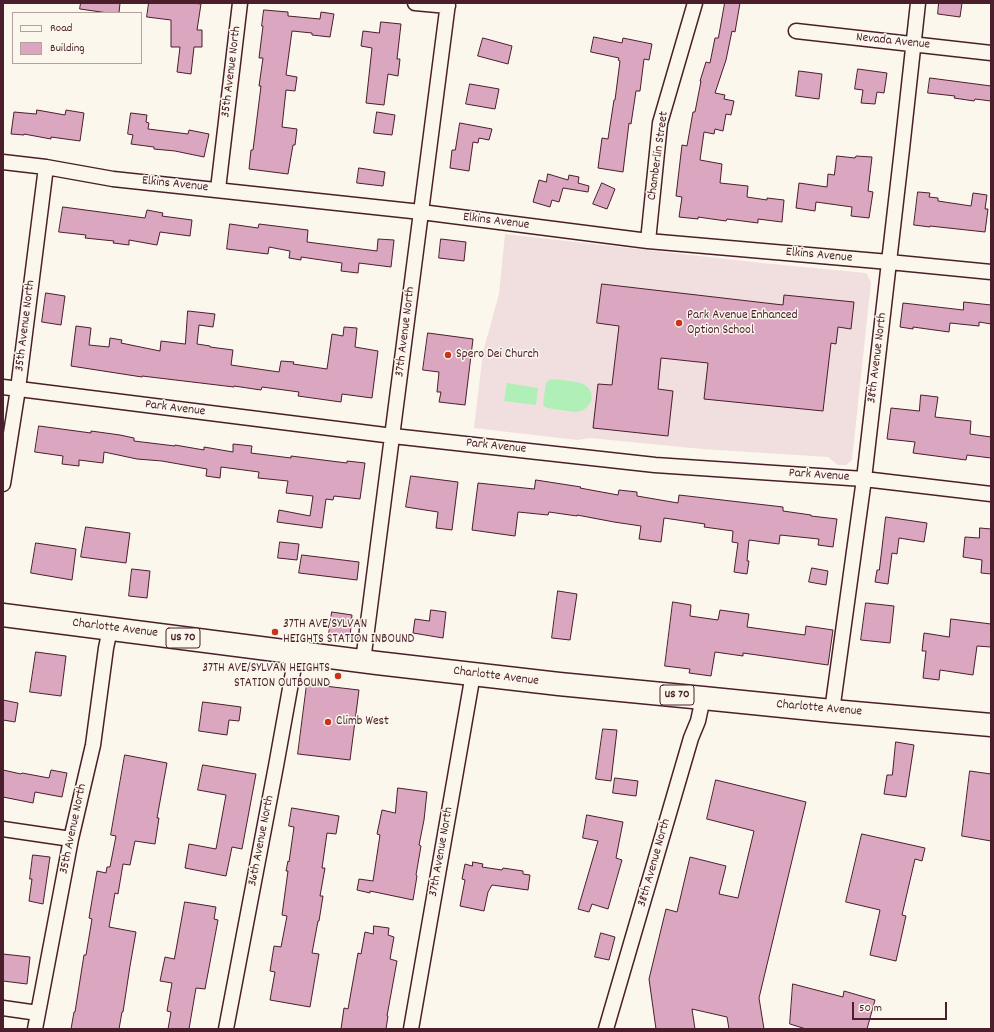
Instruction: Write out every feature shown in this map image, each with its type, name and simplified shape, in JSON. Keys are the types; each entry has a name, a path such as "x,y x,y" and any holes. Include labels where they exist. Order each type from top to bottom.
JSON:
{"main road":[{"name":"Charlotte Avenue","path":"3,615 363,662 587,687 832,712 991,724"}],"street":[{"name":"35th Avenue North","path":"218,189 240,3"},
{"path":"415,3 448,5"},
{"name":"Chamberlin Street","path":"648,241 660,123 695,3"},
{"name":"38th Avenue North","path":"832,712 864,479 918,3"},
{"name":"37th Avenue North","path":"363,662 448,5"},
{"name":"Nevada Avenue","path":"796,31 991,53"},
{"name":"Elkins Avenue","path":"3,162 46,167 113,178 421,212 648,241 991,272"},
{"name":"35th Avenue North","path":"3,484 18,389 46,167"},
{"name":"Park Avenue","path":"3,387 393,436 655,465 864,479 991,494"},
{"name":"35th Avenue North","path":"35,1029 71,839 93,745 106,648 110,629"},
{"name":"36th Avenue North","path":"226,1029 293,672 292,652"},
{"name":"37th Avenue North","path":"411,1029 473,674"},
{"name":"38th Avenue North","path":"606,1029 691,738 698,721 703,698"},
{"path":"3,829 71,839"},
{"path":"3,1008 38,1014"}],"shaded area":[{"name":"Park Avenue Enhanced Option School","path":"505,234 762,263 866,273 871,282 852,460 846,465 838,465 828,457 702,449 590,438 577,440 474,428 483,352 499,294"}],"green space":[{"path":"551,379 585,385 591,393 591,402 585,409 575,412 547,408 543,403 546,383"},
{"path":"507,383 538,388 536,405 504,401"}],"building":[{"path":"81,3 120,3 119,12 101,12 80,9"},
{"path":"149,3 201,4 197,30 202,30 202,47 194,47 191,74 177,72 180,47 171,47 171,20 147,17"},
{"path":"725,3 740,3 735,32 732,31 726,60 715,93 725,95 724,99 734,101 731,115 726,114 723,131 715,129 714,134 704,132 700,160 722,164 720,183 748,186 747,197 767,200 767,198 784,200 782,222 758,219 758,223 727,219 726,221 698,217 698,219 679,217 682,197 676,196 682,145 687,146 700,81 706,62 710,63 715,38 718,38"},
{"path":"939,3 962,3 960,17 938,14"},
{"path":"264,10 288,12 288,16 320,19 321,12 334,14 330,37 292,31 286,75 297,77 295,91 286,90 282,127 297,129 288,174 249,169 251,150 253,150 261,86 259,86 263,58 259,58"},
{"path":"381,22 401,24 397,59 400,59 398,76 388,74 384,105 366,103 372,48 361,46 363,31 379,33"},
{"path":"594,37 622,43 623,38 652,44 649,60 644,59 640,91 636,91 631,124 629,123 623,172 598,168 602,138 608,139 620,61 618,60 619,58 591,52"},
{"path":"483,38 512,46 508,64 478,56"},
{"path":"858,69 887,73 884,93 877,92 875,104 861,103 863,90 855,89"},
{"path":"799,71 822,74 819,99 796,96"},
{"path":"930,78 991,86 991,101 975,99 974,101 954,98 955,96 928,93"},
{"path":"470,84 499,89 495,109 466,104"},
{"path":"37,110 65,115 66,110 84,113 80,141 51,137 51,139 24,134 11,134 14,112 36,114"},
{"path":"377,112 395,115 392,135 374,133"},
{"path":"131,113 147,115 146,122 149,123 148,129 188,134 189,130 209,134 204,157 131,144 133,135 128,134"},
{"path":"460,123 492,129 489,140 479,138 478,143 473,142 469,171 450,168 452,150 455,150"},
{"path":"837,156 855,158 856,156 872,157 868,191 873,192 869,218 851,216 852,207 816,202 815,211 796,208 799,183 827,187 828,174 834,175"},
{"path":"359,168 385,172 383,186 357,183"},
{"path":"548,174 568,180 569,175 579,177 578,183 589,186 588,192 563,188 559,202 552,200 550,207 533,202 539,180 546,182"},
{"path":"602,183 615,189 607,209 593,204"},
{"path":"918,192 930,193 929,197 938,198 938,201 971,206 973,193 987,195 985,209 988,209 985,232 914,225"},
{"path":"63,207 145,218 147,210 163,213 162,216 192,220 190,236 160,232 157,245 129,240 129,245 113,243 114,241 85,238 86,235 59,232"},
{"path":"230,224 258,228 259,224 308,230 307,242 377,251 378,239 394,240 391,267 359,263 358,273 341,271 342,263 301,257 301,260 289,258 290,251 269,247 268,254 227,249"},
{"path":"441,239 466,242 464,261 439,258"},
{"path":"602,284 783,305 784,295 854,302 851,329 838,327 836,344 831,343 823,411 704,399 708,363 661,358 658,389 673,391 668,436 593,428 598,384 612,385 619,326 597,323"},
{"path":"46,293 65,296 61,325 42,322"},
{"path":"964,302 991,305 991,324 979,322 979,326 950,323 949,332 913,327 913,329 900,327 903,303 963,310"},
{"path":"188,311 215,314 213,327 199,325 197,344 233,350 231,365 279,372 281,361 294,362 293,364 327,369 332,334 343,336 344,327 357,328 355,347 378,351 372,398 342,394 341,402 298,396 299,392 262,387 261,390 142,377 71,366 76,326 91,328 89,345 109,347 110,338 122,340 121,343 160,351 161,341 185,344"},
{"name":"Spero Dei Church","path":"428,333 473,339 465,405 439,402 441,392 437,392 439,372 423,370"},
{"path":"921,395 938,397 935,417 971,421 970,434 991,437 991,458 967,455 966,460 913,453 915,442 887,439 891,408 919,411"},
{"path":"39,426 91,433 91,431 120,435 134,438 134,441 175,445 204,450 204,447 233,452 233,444 252,446 251,453 347,463 347,461 365,463 360,499 334,496 333,500 326,499 322,528 277,522 279,510 310,516 313,496 286,493 288,481 258,478 259,472 221,467 220,478 206,476 207,469 162,461 137,459 104,452 103,463 79,460 79,466 62,464 63,456 35,452"},
{"path":"411,476 458,482 452,530 436,528 438,512 406,507"},
{"path":"536,480 581,487 580,488 618,495 619,490 637,492 637,496 678,503 679,495 783,507 783,511 837,519 833,547 818,545 819,539 780,535 779,544 749,540 747,561 749,561 747,574 734,572 738,543 732,542 733,531 704,527 705,524 664,518 661,542 639,539 641,526 577,515 549,512 548,515 518,512 515,536 472,530 478,483 534,489"},
{"path":"886,517 927,523 924,542 899,538 897,554 892,553 888,584 875,582 877,570 879,570"},
{"path":"86,527 130,533 126,563 81,557"},
{"path":"980,528 991,529 991,574 981,573 982,560 963,557 965,537 979,538"},
{"path":"280,542 299,544 297,560 278,558"},
{"path":"36,543 76,549 72,580 31,573"},
{"path":"302,555 359,562 357,580 299,573"},
{"path":"812,568 828,571 826,585 809,582"},
{"path":"132,569 150,571 147,598 129,596"},
{"path":"558,591 577,594 570,640 552,638"},
{"path":"673,602 691,605 690,616 718,620 720,610 749,614 747,627 805,635 806,626 833,630 828,665 743,653 743,656 715,652 711,676 689,673 690,669 665,666"},
{"path":"866,603 894,606 890,643 861,640"},
{"path":"431,610 446,612 443,638 413,633 415,619 429,621"},
{"path":"332,612 352,615 350,637 329,634"},
{"path":"951,619 991,624 991,647 977,646 973,675 940,670 939,680 923,678 926,651 922,651 924,633 949,637"},
{"path":"36,652 66,656 61,696 30,692"},
{"path":"307,684 359,690 350,760 298,754"},
{"path":"3,700 18,703 15,722 3,720"},
{"path":"203,702 241,707 239,721 229,720 227,735 199,731"},
{"path":"603,729 617,730 611,781 596,779"},
{"path":"896,742 914,745 906,797 884,794 887,775 892,775"},
{"path":"125,755 167,763 157,818 159,818 155,844 135,841 130,865 123,864 118,894 115,893 109,927 136,932 123,1012 119,1029 71,1029 92,919 89,918 97,871 106,873 107,867 110,867 116,836 111,835"},
{"path":"203,765 256,774 242,849 232,847 226,876 185,868 189,844 216,849 226,795 198,790"},
{"path":"3,770 49,778 51,770 67,773 62,797 35,792 33,803 3,797"},
{"path":"970,771 991,774 991,841 962,836"},
{"path":"615,778 638,781 636,796 613,793"},
{"path":"716,780 806,802 759,998 764,1029 729,1029 727,1017 692,1009 695,1029 656,1029 649,979 666,909 677,912 690,857 726,866 719,894 738,898 754,831 707,819"},
{"path":"398,788 427,792 413,900 370,891 370,893 357,890 359,879 373,881 380,835 377,834 382,810 395,813"},
{"path":"292,808 339,816 336,834 327,833 322,868 325,868 320,896 323,896 312,953 319,954 310,1007 270,1000 275,972 270,971 274,946 281,947 287,916 282,915 288,871 286,871 288,861 289,862 294,827 289,826"},
{"path":"587,815 623,822 616,858 622,860 608,909 592,904 589,912 578,909 598,841 583,838"},
{"path":"862,834 925,848 922,861 915,859 902,915 906,916 896,961 870,955 880,910 846,902"},
{"path":"33,855 50,857 43,904 29,901"},
{"path":"473,862 483,864 482,867 523,871 523,874 530,875 528,890 492,885 488,892 484,911 460,906 465,880 462,879 465,864 472,866"},
{"path":"185,902 216,907 214,919 218,920 205,989 196,988 189,1029 168,1029 171,1012 167,1011 172,983 160,981 165,957 174,959"},
{"path":"374,926 389,928 388,935 394,937 390,959 397,961 386,1029 341,1029 344,1008 348,1009 358,953 361,954 365,932 373,934"},
{"path":"601,933 615,937 609,960 595,957"},
{"path":"3,954 30,957 27,984 3,981"},
{"path":"793,984 843,997 844,991 875,1000 867,1029 806,1029 790,1024"}],"place":[{"name":"Park Avenue Enhanced Option School","path":"679,323"},
{"name":"Spero Dei Church","path":"448,355"},
{"name":"37TH AVE/SYLVAN HEIGHTS STATION INBOUND","path":"275,632"},
{"name":"37TH AVE/SYLVAN HEIGHTS STATION OUTBOUND","path":"338,676"},
{"name":"Climb West","path":"328,722"}]}
